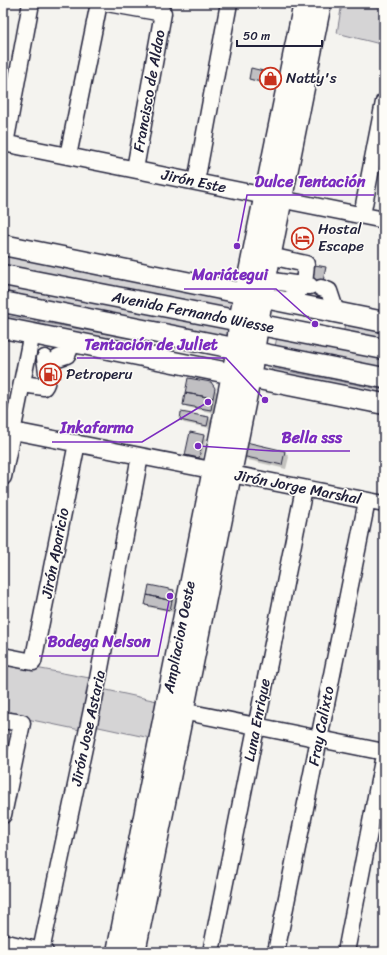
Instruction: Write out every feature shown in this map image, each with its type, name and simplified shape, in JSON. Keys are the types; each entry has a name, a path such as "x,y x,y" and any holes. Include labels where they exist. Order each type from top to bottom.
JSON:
{"main road":[{"path":"257,290 304,3"},
{"path":"257,290 270,256 273,198 321,3"},
{"name":"Avenida Fernando Wiesse","path":"3,245 257,290 286,302 384,322"},
{"name":"Avenida Fernando Wiesse","path":"3,275 384,349"},
{"name":"Ampliacion Oeste","path":"135,952 174,710 246,351 248,323 257,290"},
{"name":"Avenida Fernando Wiesse","path":"3,302 384,378"},
{"path":"3,328 32,340 74,342 384,404"},
{"name":"Ampliacion Oeste","path":"117,952 174,710"}],"street":[{"path":"4,143 31,3"},
{"path":"68,156 99,3"},
{"name":"Francisco de Aldao","path":"107,3 163,13 135,169"},
{"path":"196,182 229,3"},
{"path":"362,215 384,102"},
{"name":"Jirón Este","path":"4,143 384,220"},
{"path":"270,256 306,264 312,287"},
{"path":"286,302 312,287"},
{"path":"257,290 312,287 329,291 336,312"},
{"path":"32,340 50,359"},
{"path":"3,477 7,430 22,384 32,340"},
{"path":"50,359 66,355 74,342"},
{"path":"22,384 44,387 46,385 50,359"},
{"name":"Jirón Jorge Marshal","path":"7,430 384,504"},
{"name":"Jirón Aparicio","path":"3,656 33,662 77,443"},
{"name":"Jirón Jose Astaria","path":"43,952 94,700 140,456"},
{"name":"Luna Enrique","path":"211,952 304,489"},
{"name":"Fray Calixto","path":"276,952 367,501"},
{"path":"174,710 384,753 346,952"},
{"path":"3,720 22,723 3,815"},
{"path":"6,946 43,952"}],"shaded area":[{"path":"342,3 361,3 384,8 384,45 337,33"},
{"path":"3,255 233,301 231,316 3,270"},
{"path":"3,280 236,328 234,347 3,299"},
{"path":"3,315 134,339 149,347 3,326"},
{"path":"345,323 384,330 384,344 355,339 344,330"},
{"path":"277,337 384,358 384,378 273,356"},
{"path":"272,368 384,390 384,401 269,379"},
{"path":"3,662 95,679 85,731 3,714"},
{"path":"102,689 157,701 150,738 94,726"}],"building":[{"path":"251,68 276,74 273,85 249,79"},
{"path":"315,265 326,267 321,291 310,289"},
{"path":"56,352 60,377 51,379 47,353"},
{"path":"188,378 211,382 215,388 213,398 185,393"},
{"path":"185,393 213,398 211,410 183,405"},
{"path":"181,412 209,417 207,426 180,420"},
{"path":"190,432 204,435 199,458 185,455"},
{"path":"246,442 285,451 282,465 242,456"},
{"path":"149,585 174,590 172,601 147,595"},
{"path":"147,595 172,601 170,610 145,605"}],"place":[{"name":"Natty's","path":"270,78"},
{"name":"Hostal Escape","path":"303,238"},
{"name":"Dulce Tentación","path":"237,246"},
{"name":"Mariátegui","path":"315,324"},
{"name":"Petroperu","path":"51,374"},
{"name":"Tentación de Juliet","path":"265,400"},
{"name":"Inkafarma","path":"208,402"},
{"name":"Bella sss","path":"198,446"},
{"name":"Bodega Nelson","path":"170,596"}]}
